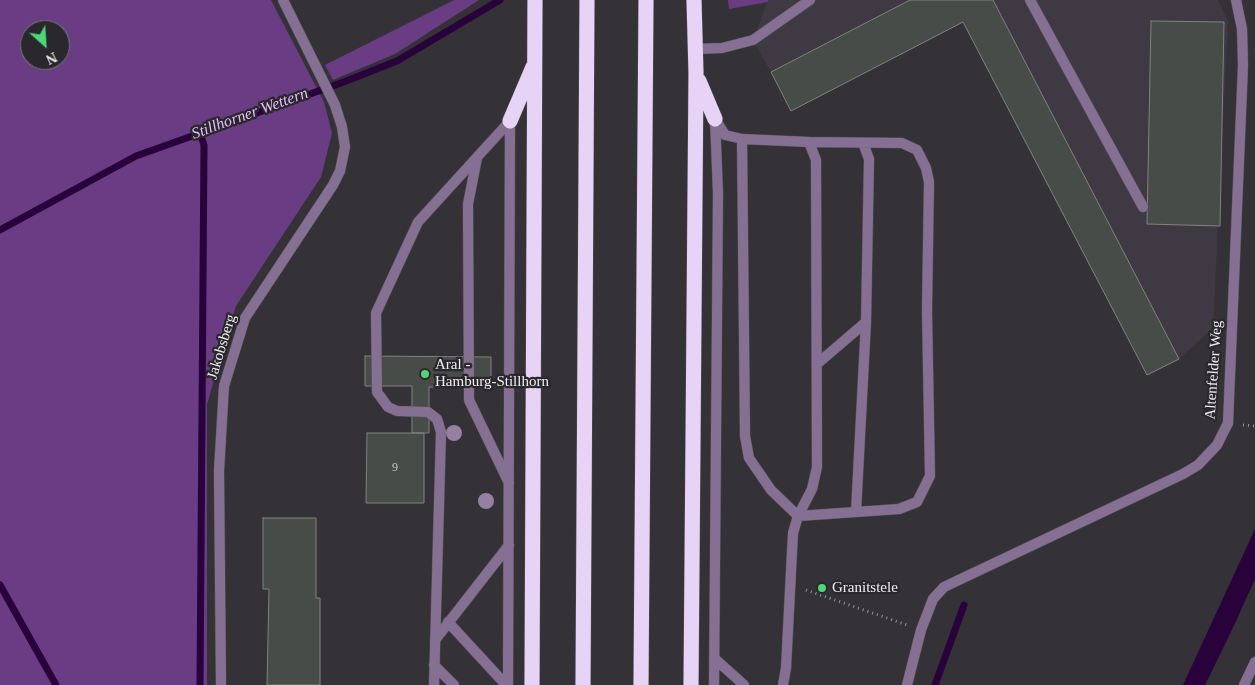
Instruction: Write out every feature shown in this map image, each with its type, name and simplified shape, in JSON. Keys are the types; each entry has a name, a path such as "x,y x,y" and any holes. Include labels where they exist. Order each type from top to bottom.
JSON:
{"highway":[{"path":"532,685 535,0"},
{"path":"583,685 587,0"},
{"path":"641,685 646,0"},
{"path":"691,685 696,72 694,0"},
{"path":"510,121 535,61"},
{"path":"696,72 715,119"}],"street":[{"name":"Jakobsberg","path":"221,685 220,471 224,386 245,318 333,185 340,171 345,148 336,105 283,0"},
{"path":"696,49 722,48 753,40 810,0"},
{"path":"1030,0 1143,207"},
{"name":"Altenfelder Weg","path":"907,685 921,630 933,600 944,586 1183,474 1198,465 1217,445 1228,423 1243,66 1242,29 1236,0"},
{"path":"715,119 725,135 742,139 902,144 917,150 928,175 927,310 930,476 917,502 899,509 798,516 771,490 749,458 746,443 742,139"},
{"path":"714,685 718,193 715,119"},
{"path":"434,685 442,432 437,419 428,412 398,411 388,407 376,392 376,313 418,222 510,121"},
{"path":"507,685 510,484 510,121"},
{"path":"783,685 786,668 793,533 798,516 812,489 817,467 816,160 809,142"},
{"path":"856,512 866,322 869,159 863,143"},
{"path":"478,156 468,204 469,400 510,484"},
{"path":"817,364 866,322"},
{"path":"435,640 509,545"},
{"path":"448,622 507,685"},
{"path":"714,658 744,685"},
{"path":"1244,685 1255,662"},
{"path":"434,665 454,685"}],"path":[{"path":"790,585 921,630"}],"shaded area":[{"path":"0,0 271,0 324,102 332,133 321,177 236,306 207,404 207,685 0,685"},
{"path":"454,0 479,0 395,54 333,80 325,65"},
{"path":"728,0 768,0 768,2 729,9"},
{"path":"768,0 1218,0 1228,21 1213,328 1179,359 1147,375 963,22 771,72 753,40"},
{"path":"1255,529 1255,579 1231,632 1205,685 1183,685"}],"building":[{"path":"910,0 993,0 1179,359 1147,375 963,22 791,111 771,72"},
{"path":"1151,21 1224,22 1220,226 1147,224"},
{"path":"365,356 491,357 491,387 429,387 429,433 412,433 412,386 365,386"},
{"path":"367,433 424,433 424,503 366,503"},
{"path":"263,518 316,518 316,598 320,598 320,685 267,685 269,589 263,589"}],"waterway":[{"name":"Stillhorner Wettern","path":"0,230 136,156 341,83 397,61 500,0"},
{"path":"200,133 204,145 200,685"},
{"path":"0,585 56,685"},
{"path":"935,685 964,605"}],"place":[{"name":"Aral - Hamburg-Stillhorn","path":"425,374"},
{"name":"Granitstele","path":"822,588"}]}
